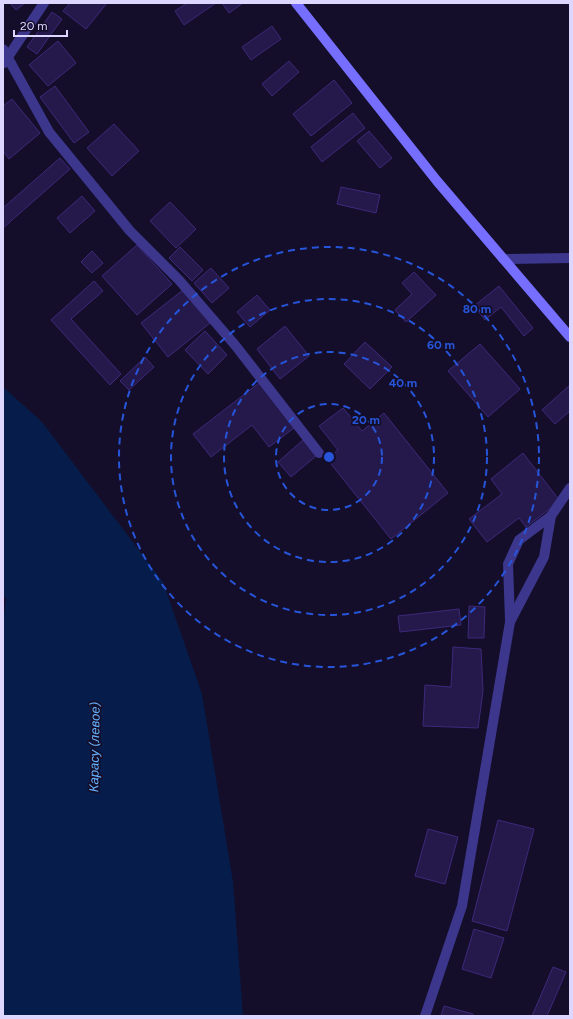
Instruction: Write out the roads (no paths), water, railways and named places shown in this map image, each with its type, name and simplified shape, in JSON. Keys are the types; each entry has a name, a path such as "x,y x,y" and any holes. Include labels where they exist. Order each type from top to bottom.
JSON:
{"main road":[{"path":"296,3 437,181 570,337"}],"street":[{"path":"44,3 4,57 49,132 130,231 179,280 235,345 319,453"},
{"path":"503,259 570,258"},
{"path":"425,1016 462,906 510,622 508,564 519,540 551,516 570,488"},
{"path":"510,622 544,557 551,516"}],"water":[{"name":"Карасу (левое)","path":"3,387 42,422 163,582 202,694 233,882 243,1016 3,1016 3,622 6,599 3,595"}]}
